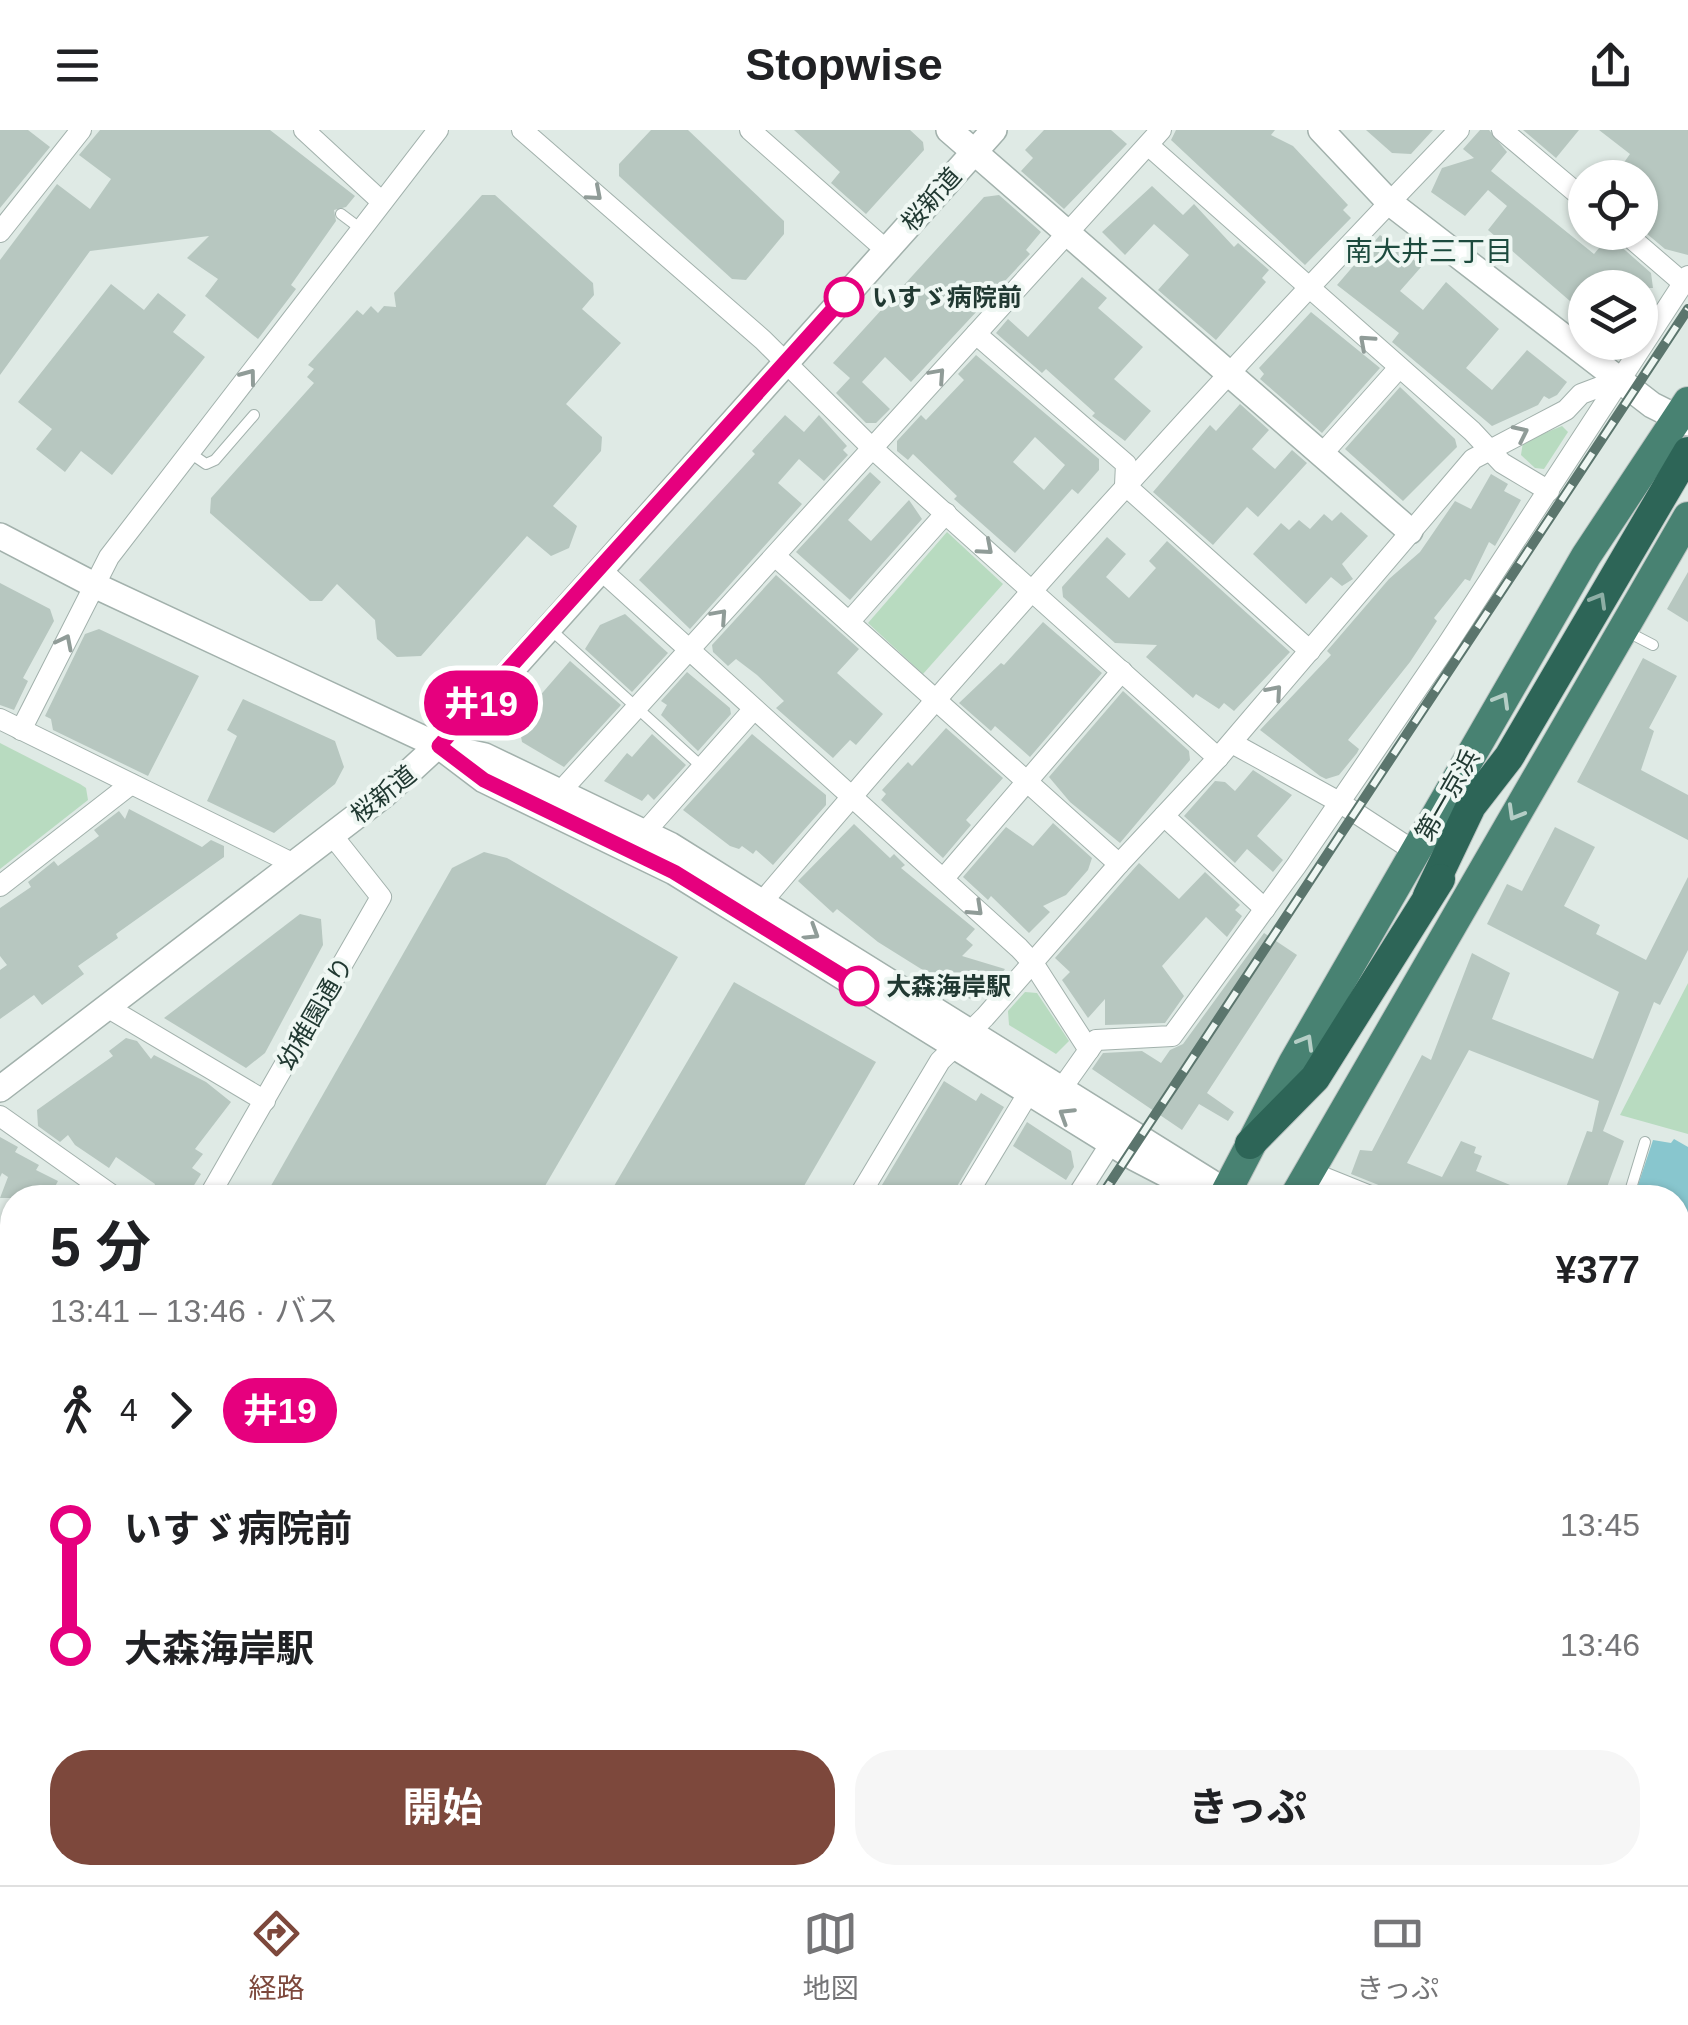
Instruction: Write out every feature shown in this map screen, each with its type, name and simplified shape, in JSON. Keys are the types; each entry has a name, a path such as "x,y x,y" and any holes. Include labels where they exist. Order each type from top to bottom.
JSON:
{"highway":[{"name":"第一京浜","path":"1230,1185 1414,851 1586,556 1685,415"},
{"path":"1250,1144 1315,1078 1467,840 1509,757 1688,452"},
{"path":"1296,1185 1621,628 1676,557 1688,517"}],"street":[{"path":"0,232 62,165 81,130"},
{"path":"304,130 382,202"},
{"path":"21,730 109,558 438,130"},
{"path":"522,130 786,363 872,448 1122,671 1225,751 1339,802 1414,851"},
{"path":"750,130 886,250"},
{"path":"949,130 1410,531"},
{"name":"桜新道","path":"0,1089 294,864 439,746 994,130"},
{"path":"1320,130 1389,202 1618,380 1685,415"},
{"path":"762,902 1031,587 1227,372 1459,130"},
{"path":"1502,130 1568,186"},
{"path":"560,792 1155,137 1307,290 1472,431 1486,449 1549,491"},
{"path":"1062,1088 1096,1040 1172,1036 1265,909 1549,491 1686,280 1647,250"},
{"path":"976,334 1126,464 1125,486"},
{"path":"1322,454 1397,370"},
{"path":"870,1185 940,1061 1225,751 1410,531 1486,449 1566,410 1581,394 1618,380"},
{"path":"1125,486 1310,651"},
{"path":"849,622 946,513"},
{"path":"0,536 94,585 439,746 484,780 674,872 964,1039 1062,1088 1208,1185"},
{"path":"775,556 1118,864"},
{"path":"600,569 1033,963 1089,1050"},
{"path":"944,878 1122,671"},
{"path":"645,832 754,710"},
{"path":"0,719 294,864"},
{"path":"439,746 484,756 645,832 762,902 964,1039 1030,1092 1160,1174 1192,1185"},
{"path":"0,886 131,784"},
{"path":"1164,816 1265,909"},
{"name":"幼稚園通り","path":"216,1185 381,897 332,834"},
{"path":"107,1007 265,1102"},
{"path":"973,1185 1030,1092"},
{"path":"0,1116 98,1185"},
{"path":"1084,1185 1111,1143"}],"lane":[{"path":"341,214 361,229"},
{"path":"190,453 206,464 214,460 254,414"},
{"path":"549,628 701,766"},
{"path":"1621,628 1653,645"},
{"path":"1632,1185 1645,1142"}],"green space":[{"path":"1562,426 1568,432 1544,469 1535,468 1521,455 1523,442"},
{"path":"947,532 1003,584 923,674 868,623"},
{"path":"0,743 80,784 86,788 88,800 0,869"},
{"path":"1688,983 1688,1134 1620,1115"},
{"path":"1025,992 1037,993 1069,1041 1056,1054 1009,1025 1008,1011"}],"water":[{"path":"1674,1139 1688,1147 1688,1185 1638,1185 1653,1140 1671,1143"}],"building":[{"path":"0,130 28,130 50,147 0,208"},
{"path":"100,130 270,130 355,196 346,207 334,210 336,221 291,285 296,289 258,339 205,296 218,279 187,258 209,236 90,251 0,375 0,260 57,184 90,209 111,179 79,155"},
{"path":"651,130 688,130 784,221 784,234 746,280 732,279 619,176 619,164"},
{"path":"794,130 910,130 923,142 924,150 866,214 831,183 840,172"},
{"path":"1044,130 1111,130 1127,144 1064,209 1021,171 1033,158 1025,150"},
{"path":"1176,130 1275,130 1271,135 1293,146 1348,205 1343,210 1351,218 1305,265 1171,140"},
{"path":"1366,130 1433,130 1411,154 1392,153"},
{"path":"1480,130 1489,130 1507,152 1491,171 1568,233 1568,250 1589,250 1594,254 1597,250 1625,250 1648,270 1568,270 1568,299 1488,230 1507,206 1488,190 1465,216 1431,192 1442,168 1474,158 1463,149"},
{"path":"1523,130 1579,130 1556,158"},
{"path":"1599,130 1688,130 1688,255 1658,243 1658,160 1626,160 1630,154"},
{"path":"1152,186 1183,215 1194,204 1234,247 1238,243 1269,270 1262,278 1266,282 1216,340 1158,290 1189,255 1154,224 1125,255 1102,232"},
{"path":"482,195 495,195 593,283 594,295 582,309 621,343 566,404 602,437 601,451 553,506 577,526 569,548 551,556 527,536 421,656 397,657 377,639 375,620 337,584 322,601 310,601 210,513 211,498 314,383 307,377 314,369 308,365 357,310 363,315 371,306 378,313 384,306 396,307 394,293"},
{"path":"999,195 1041,232 1026,250 1030,254 911,382 885,357 862,382 890,409 876,423 866,423 836,393 850,378 833,363 984,197"},
{"path":"1380,235 1422,266 1400,291 1423,310 1446,282 1499,329 1466,368 1492,390 1527,350 1567,382 1557,395 1549,399 1544,396 1538,405 1492,426 1392,342 1399,333 1337,285"},
{"path":"1082,277 1107,298 1098,308 1143,347 1114,379 1151,411 1125,441 1092,416 1095,413 1046,369 1042,373 996,333 1008,319 1028,337"},
{"path":"111,284 144,310 158,293 186,315 173,332 205,357 112,475 81,451 65,472 36,449 52,429 18,402"},
{"path":"1311,312 1380,368 1322,433 1260,379 1264,374 1259,368"},
{"path":"976,355 1099,459 1099,470 1078,494 1072,489 1015,553 954,499 957,496 913,454 908,460 897,451 897,441 921,415 926,420 964,380 958,374","holes":["1035,437 1065,465 1044,490 1013,462"]},
{"path":"1400,387 1455,439 1457,447 1403,501 1345,449"},
{"path":"1240,404 1269,430 1252,449 1275,469 1292,450 1307,463 1258,517 1247,507 1213,545 1153,492 1210,425 1216,431"},
{"path":"785,415 804,432 819,415 847,446 843,450 848,455 824,481 799,459 778,483 802,504 690,629 639,580 755,454 752,451"},
{"path":"870,472 881,482 848,520 871,541 909,500 922,519 850,600 796,552"},
{"path":"1491,474 1508,484 1504,491 1521,500 1495,546 1489,542 1470,581 1465,579 1434,618 1437,621 1410,662 1348,740 1359,749 1357,753 1339,775 1326,779 1320,776 1260,730 1331,655 1327,651 1389,579 1420,552 1455,501 1471,509"},
{"path":"1341,512 1368,536 1342,564 1353,579 1342,586 1331,577 1306,604 1253,554 1281,523 1289,530 1299,520 1310,529 1324,514 1332,521"},
{"path":"1107,537 1126,554 1106,577 1129,598 1156,568 1149,561 1167,541 1290,652 1234,711 1224,703 1219,709 1196,694 1193,698 1146,657 1157,645 1115,643 1063,597 1062,587"},
{"path":"1688,572 1688,622 1667,609"},
{"path":"776,575 859,649 837,673 883,714 856,745 850,740 833,758 776,708 784,701 757,675 736,659 728,666 713,652 712,645"},
{"path":"0,583 50,609 54,621 23,678 28,681 14,710 0,705"},
{"path":"625,614 668,653 632,692 585,649 600,625"},
{"path":"1043,622 1102,673 1030,757 995,726 991,731 959,703 1001,663 1004,665"},
{"path":"99,629 199,676 148,776 53,730 51,719 45,716 85,634"},
{"path":"1643,658 1677,676 1649,728 1654,731 1641,770 1688,795 1688,840 1577,782"},
{"path":"570,661 621,705 564,767 522,742 518,721"},
{"path":"687,672 730,708 731,714 698,751 661,715 667,705 661,701"},
{"path":"1123,691 1189,751 1190,760 1120,843 1070,802 1049,777"},
{"path":"243,699 335,741 344,767 335,784 274,833 207,801 237,736 227,730"},
{"path":"946,728 1003,778 966,820 971,825 943,858 881,800 886,794 882,790 908,762 912,766"},
{"path":"652,734 686,765 654,800 648,794 642,801 604,781 627,753 632,757"},
{"path":"752,734 826,795 826,805 773,865 756,850 753,854 742,846 730,846 683,810"},
{"path":"1253,770 1292,795 1257,836 1283,860 1273,872 1247,849 1235,863 1184,816 1215,781 1225,782 1235,791"},
{"path":"129,809 202,847 211,840 224,846 224,857 116,934 118,938 78,966 84,974 42,1005 34,995 0,1019 0,970 7,965 0,956 0,908 31,887 28,882 54,861 58,866 99,836 94,830 119,811 125,819"},
{"path":"1053,823 1092,858 1088,870 1066,895 1043,906 1050,912 1029,933 991,896 988,900 963,877 1006,827 1033,846"},
{"path":"854,824 890,858 894,854 905,865 901,868 975,929 966,939 973,945 962,956 1005,969 985,995 970,999 950,987 878,942 837,909 833,913 798,881"},
{"path":"1555,827 1595,847 1564,906 1600,925 1596,934 1646,960 1688,877 1688,950 1660,1005 1654,1002 1603,1131 1624,1141 1608,1185 1567,1185 1587,1131 1592,1132 1599,1101 1469,1050 1407,1163 1442,1177 1461,1141 1476,1147 1474,1153 1482,1156 1476,1171 1510,1185 1378,1185 1351,1174 1360,1150 1372,1151 1422,1055 1431,1060 1472,953 1510,973 1492,1019 1593,1059 1619,992 1487,924 1507,884 1522,891"},
{"path":"484,852 507,858 678,957 546,1185 271,1185 452,868"},
{"path":"1139,863 1179,899 1205,872 1240,905 1235,910 1242,916 1227,937 1206,917 1162,966 1184,996 1165,1023 1105,1025 1105,999 1088,1018 1062,980 1070,972 1055,958"},
{"path":"300,914 321,919 323,945 265,1053 246,1068 164,1018"},
{"path":"1264,933 1297,955 1207,1093 1234,1112 1228,1121 1199,1104 1182,1130 1092,1069 1103,1053 1142,1051 1161,1063 1170,1050 1183,1044"},
{"path":"734,982 876,1062 805,1185 615,1185"},
{"path":"126,1038 137,1041 151,1059 154,1055 206,1082 231,1102 195,1149 203,1154 192,1168 201,1174 194,1185 155,1185 116,1157 109,1168 75,1145 68,1135 60,1142 38,1126 37,1110 113,1056 109,1051"},
{"path":"944,1081 976,1101 981,1093 1004,1107 958,1185 882,1185"},
{"path":"1027,1122 1071,1151 1074,1167 1066,1180 1013,1146"},
{"path":"0,1137 18,1147 15,1152 39,1165 36,1170 58,1181 56,1185 5,1185 8,1177 2,1173 0,1177"}],"railway":[{"path":"1109,1185 1688,309"}],"bus line":[{"name":"井19","path":"844,297 472,714 439,746 470,772 674,872 859,986"}],"place":[{"name":"いすゞ病院前","path":"844,297"},
{"name":"大森海岸駅","path":"859,986"}],"district":[{"name":"南大井三丁目","path":"1429,251"}]}
